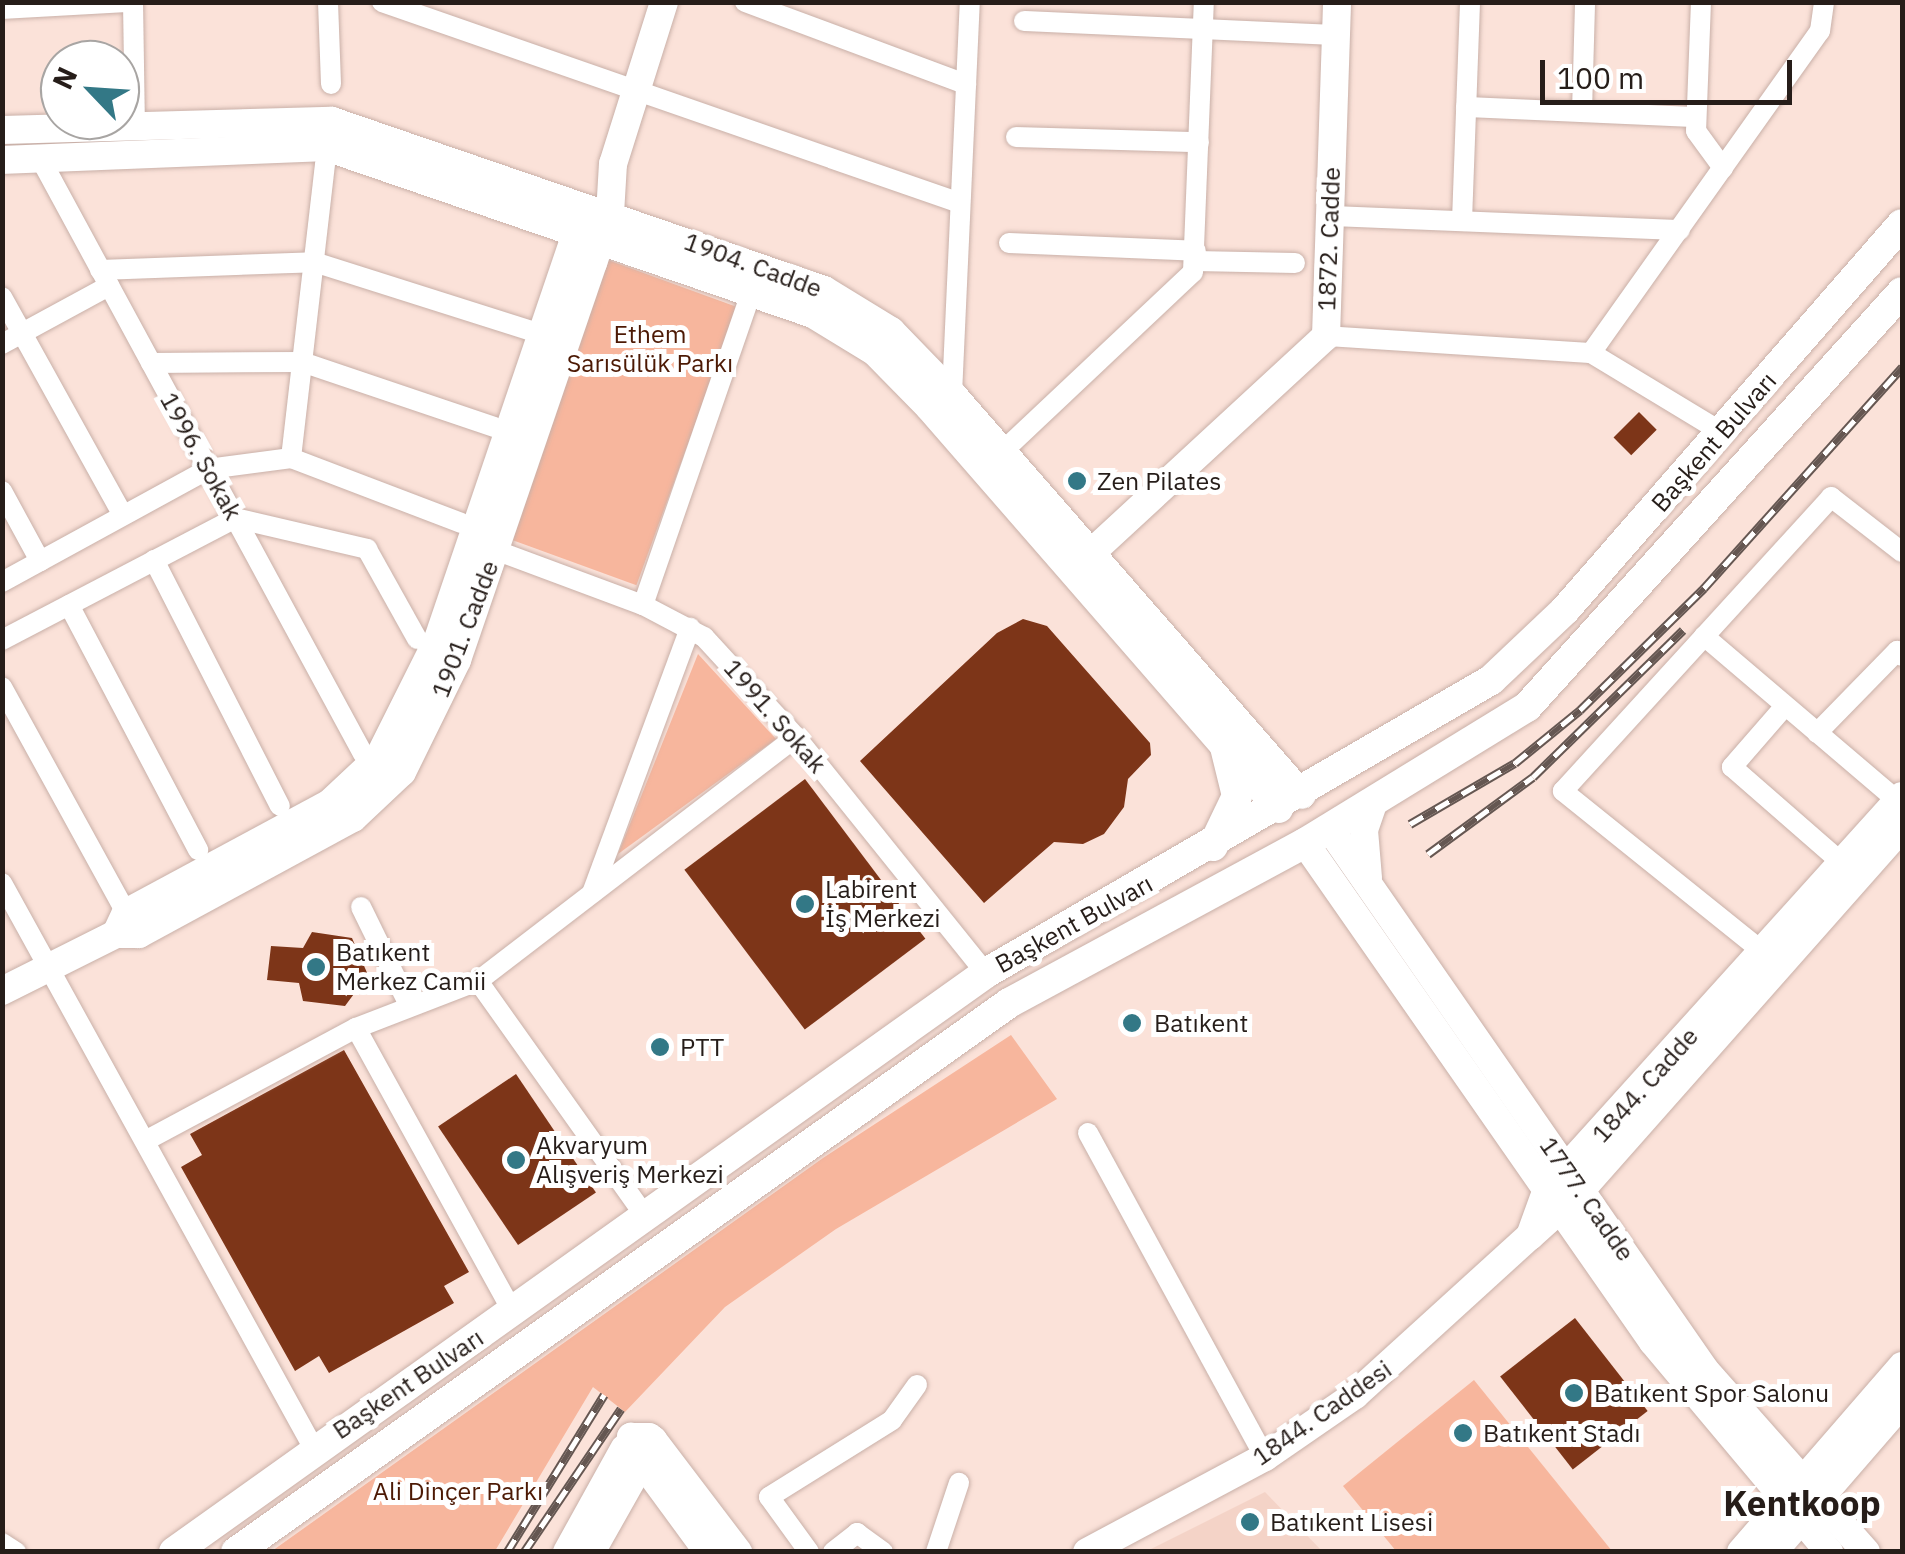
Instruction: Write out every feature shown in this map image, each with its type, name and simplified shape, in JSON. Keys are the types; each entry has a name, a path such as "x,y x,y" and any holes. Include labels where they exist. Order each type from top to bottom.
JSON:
{"main road":[{"name":"Başkent Bulvarı","path":"174,1552 312,1447 514,1314 986,973 1290,802 1507,668 1723,433 1902,224"},
{"name":"Başkent Bulvarı","path":"236,1552 1009,1003 1318,836 1548,690 1902,292"},
{"path":"1213,846 1237,796 1225,747"},
{"path":"1290,802 1318,836"}],"street":[{"path":"2,9 130,2 132,40"},
{"path":"328,2 331,84"},
{"path":"382,2 960,203"},
{"name":"1901. Cadde","path":"121,923 139,934 353,818 387,791 454,667 495,550 664,2"},
{"path":"745,2 792,11 966,84"},
{"path":"952,394 970,2"},
{"path":"1002,452 1189,277 1196,256 1204,2"},
{"name":"1872. Cadde","path":"1090,553 1326,336 1336,2"},
{"path":"1462,221 1470,2"},
{"path":"1582,112 1585,2"},
{"path":"1700,2 1695,117 1700,143 1723,168"},
{"path":"1591,354 1820,31 1824,2"},
{"path":"1024,21 1336,36"},
{"path":"1466,107 1695,117"},
{"name":"1904. Cadde","path":"140,126 332,122 594,222 752,291 875,352 1225,747 1290,802"},
{"name":"1904. Cadde","path":"2,130 40,129"},
{"path":"1016,137 1200,142"},
{"name":"1904. Cadde","path":"2,160 326,148 594,222 860,309 952,394 1090,553 1290,802"},
{"name":"1996. Sokak","path":"40,158 363,754"},
{"path":"291,458 325,163"},
{"path":"1330,216 1680,230"},
{"name":"1901. Cadde","path":"2,991 50,967 330,803 380,756 438,639 594,222"},
{"path":"1008,243 1295,263"},
{"path":"2,344 104,278 314,262 529,330"},
{"path":"643,605 752,291"},
{"path":"2,297 124,515"},
{"path":"1326,336 1591,354 1723,433"},
{"path":"151,363 302,362 494,427"},
{"path":"2,582 208,469 291,458 461,524"},
{"path":"2,492 40,561"},
{"path":"1763,952 1563,791 1830,497 1902,552"},
{"path":"2,640 235,518 367,549 416,639"},
{"name":"1991. Sokak","path":"495,550 643,605 690,628 796,737 986,973"},
{"path":"154,560 280,806"},
{"path":"69,605 198,850"},
{"path":"592,894 690,628"},
{"path":"1704,636 1901,808"},
{"path":"1817,733 1897,651 1902,656"},
{"path":"2,687 121,923"},
{"path":"1785,706 1732,767 1842,864"},
{"path":"145,1141 356,1028 478,981 796,737"},
{"path":"1368,884 1364,830 1373,804"},
{"name":"1844. Cadde","path":"1564,1189 1901,808"},
{"name":"1844. Cadde","path":"1530,1236 1564,1189 1763,952 1842,864 1901,808"},
{"name":"1777. Cadde","path":"1318,836 1368,884 1564,1189 1669,1364 1800,1502 1866,1552"},
{"name":"1777. Cadde","path":"1318,836 1564,1189"},
{"path":"2,883 312,1447"},
{"path":"361,907 409,1006"},
{"path":"478,981 647,1220"},
{"path":"356,1028 514,1314"},
{"path":"1088,1134 1265,1457"},
{"name":"1844. Caddesi","path":"1087,1552 1265,1457 1381,1375 1530,1236"},
{"path":"1772,1552 1800,1502 1902,1366"},
{"path":"808,1552 769,1497 892,1420 917,1385"},
{"path":"1741,1552 1800,1502 1902,1403"},
{"path":"568,1552 640,1455"},
{"path":"591,1552 640,1455"},
{"path":"640,1455 708,1552"},
{"path":"640,1455 738,1552"},
{"path":"936,1552 960,1484"},
{"name":"1777. Cadde","path":"1800,1502 1829,1552"},
{"path":"833,1552 857,1533 883,1552"},
{"path":"2,1544 16,1552"}],"shaded area":[{"name":"Batıkent Lisesi","path":"1265,1492 1322,1551 1147,1551"}],"green space":[{"name":"Ethem Sarısülük Parkı","path":"608,260 738,307 636,585 507,538"},
{"path":"698,654 776,739 618,854"},
{"name":"Ali Dinçer Parkı","path":"1011,1035 1057,1099 836,1229 725,1307 625,1412 593,1387 495,1551 272,1551 823,1158"},
{"name":"Batıkent Stadı","path":"1474,1380 1612,1551 1396,1551 1343,1486"}],"building":[{"path":"1639,412 1657,430 1631,455 1614,437"},
{"path":"1023,619 1047,626 1150,743 1151,755 1128,779 1124,807 1104,834 1083,844 1054,842 984,903 860,761 997,633"},
{"name":"Labirent İş Merkezi","path":"805,779 925,939 805,1030 684,870"},
{"name":"Batıkent Merkez Camii","path":"312,932 352,938 368,975 345,1006 303,1001 299,983 267,980 271,946 303,948"},
{"path":"344,1050 469,1272 444,1286 454,1303 329,1373 319,1356 295,1371 181,1167 202,1155 190,1134"},
{"name":"Akvaryum Alışveriş Merkezi","path":"516,1074 596,1193 518,1245 438,1127"},
{"name":"Batıkent Spor Salonu","path":"1575,1318 1648,1411 1573,1469 1500,1376"}],"railway":[{"path":"1410,824 1515,763 1580,710 1704,588 1902,367"},
{"path":"1428,854 1533,777 1683,630"},
{"path":"507,1552 604,1395"},
{"path":"524,1552 621,1409"}],"place":[{"name":"Zen Pilates","path":"1077,481"},
{"name":"Labirent İş Merkezi","path":"805,904"},
{"name":"Batıkent Merkez Camii","path":"316,967"},
{"name":"Batıkent","path":"1132,1023"},
{"name":"PTT","path":"660,1047"},
{"name":"Akvaryum Alışveriş Merkezi","path":"516,1160"},
{"name":"Batıkent Spor Salonu","path":"1574,1393"},
{"name":"Batıkent Stadı","path":"1463,1433"},
{"name":"Batıkent Lisesi","path":"1250,1522"}],"district":[{"name":"Kentkoop","path":"1802,1503"}]}
